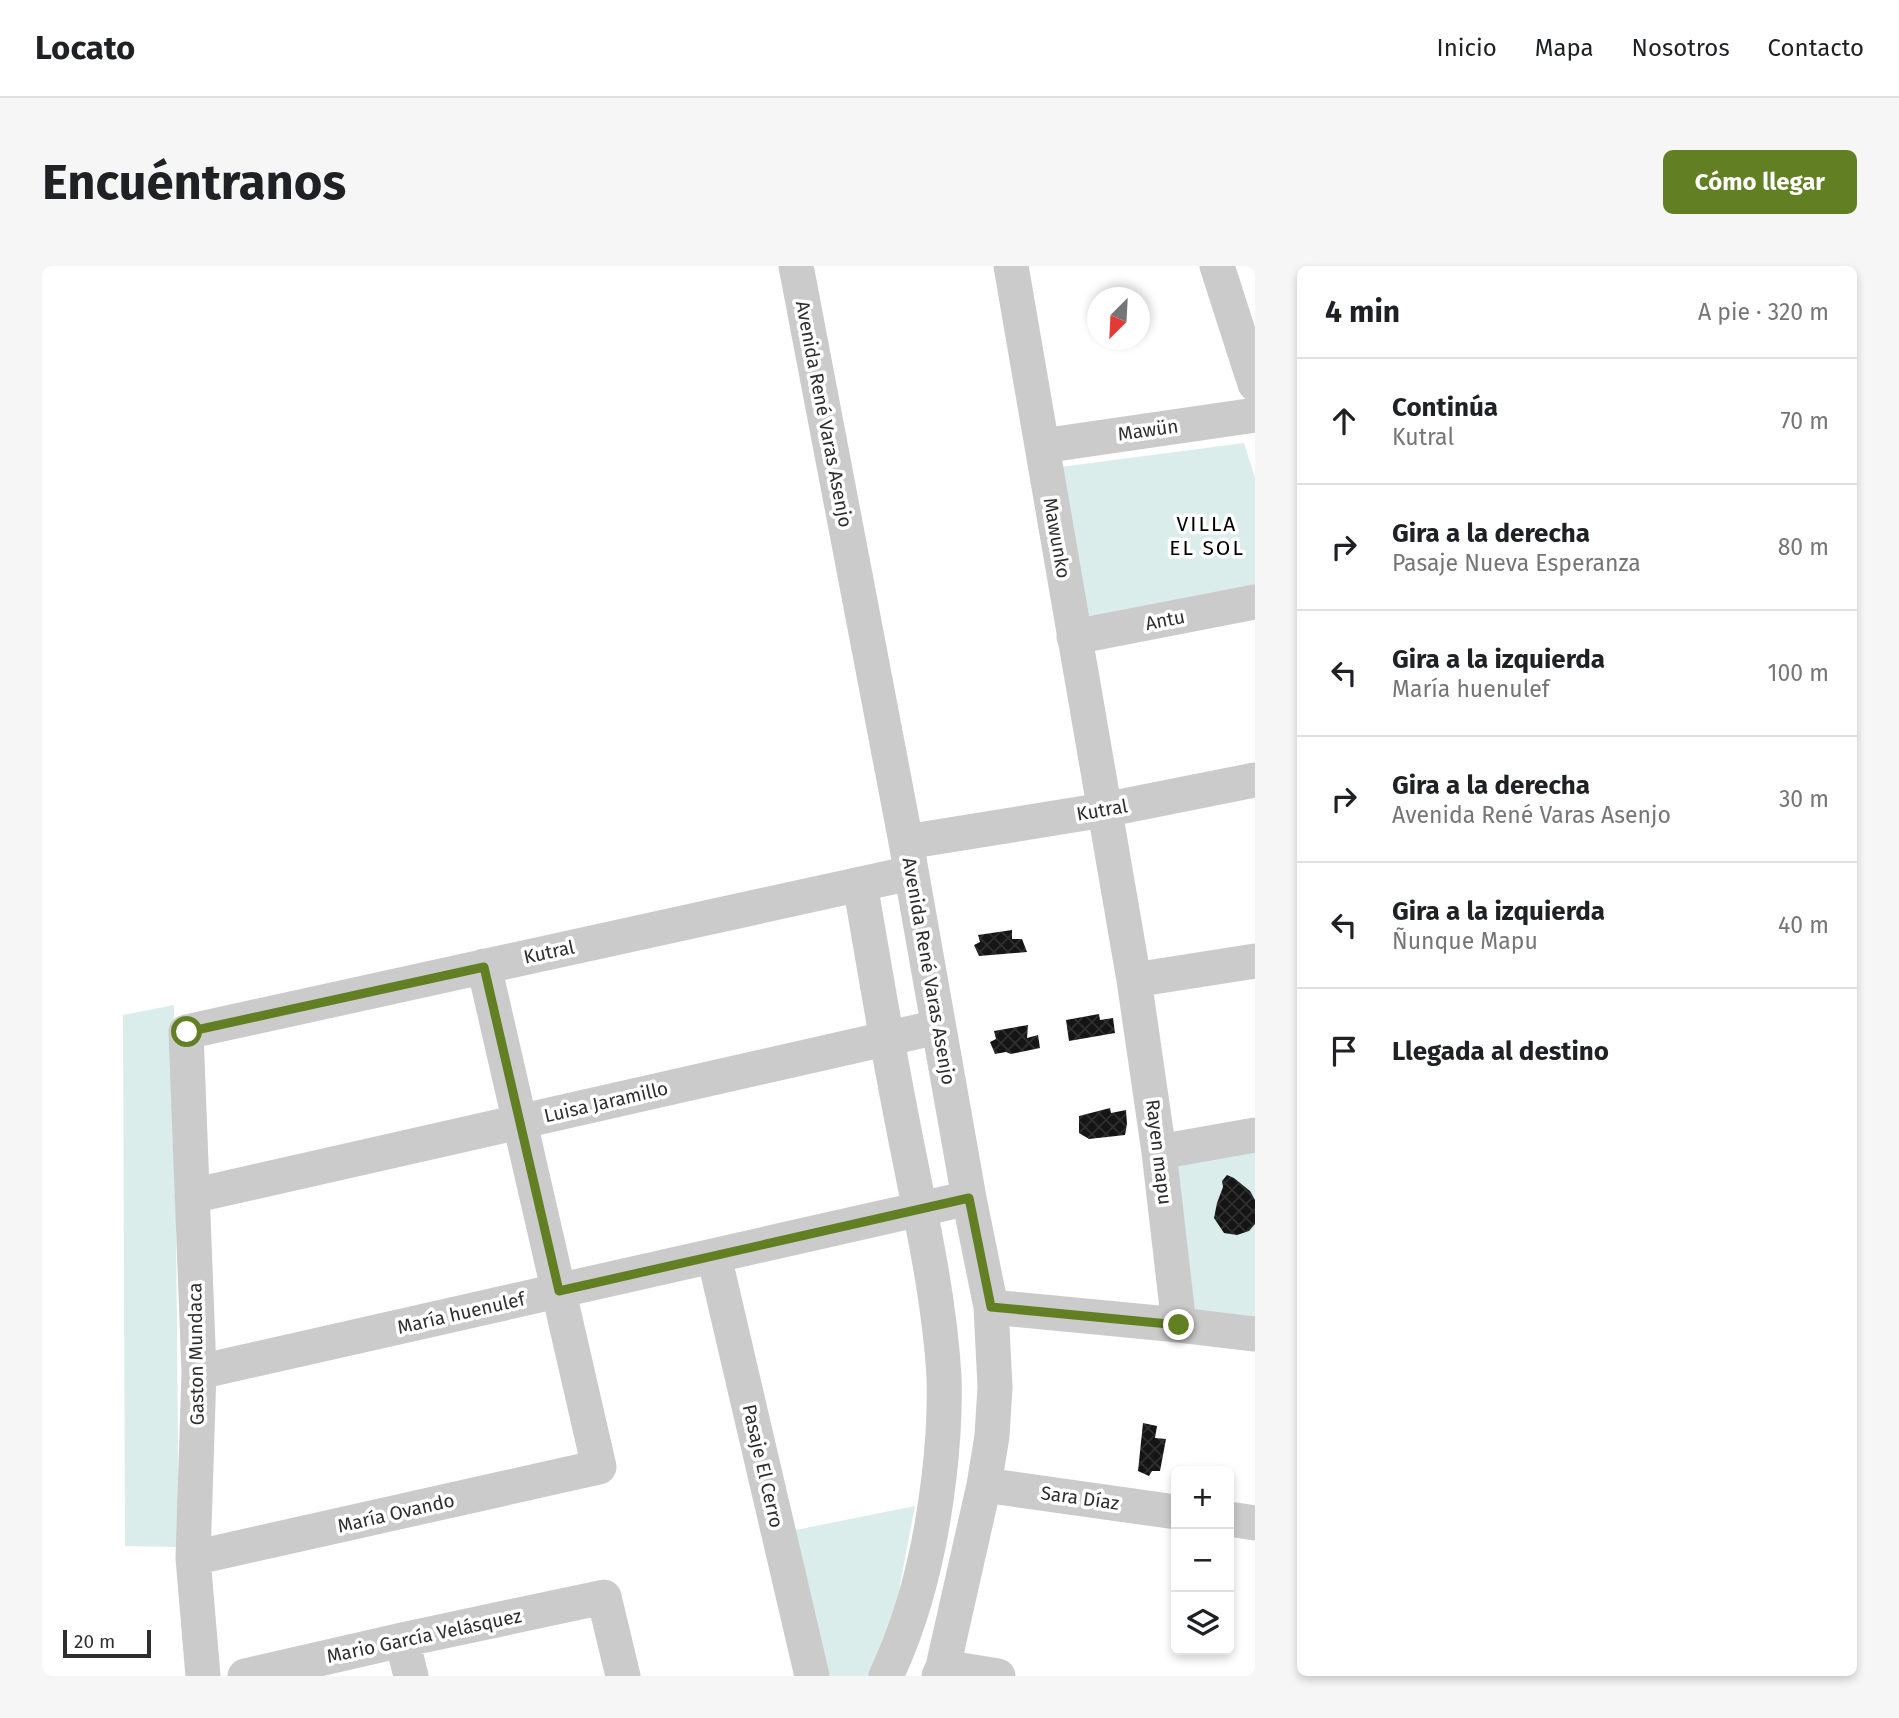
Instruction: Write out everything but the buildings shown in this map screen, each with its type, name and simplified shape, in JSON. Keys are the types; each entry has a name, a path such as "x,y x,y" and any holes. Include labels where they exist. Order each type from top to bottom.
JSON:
{"street":[{"name":"Avenida René Varas Asenjo","path":"796,266 909,857 969,1198 991,1307 995,1347 992,1436 984,1485 942,1673"},
{"name":"Mawunko","path":"1011,266 1104,810"},
{"path":"1217,266 1255,384"},
{"name":"Mawün","path":"1042,446 1255,415"},
{"name":"Antu","path":"1074,637 1255,603"},
{"name":"Kutral","path":"187,1032 860,884 909,857 1104,810 1255,780"},
{"name":"Rayen mapu","path":"1104,810 1134,980 1159,1152 1179,1325"},
{"path":"860,884 941,1341 944,1390 942,1447 933,1526 924,1572 911,1616 886,1676"},
{"path":"1134,980 1255,961"},
{"path":"484,967 559,1291"},
{"name":"Luisa Jaramillo","path":"192,1196 938,1027"},
{"name":"Gaston Mundaca","path":"187,1032 199,1372 193,1558 204,1676"},
{"path":"1159,1152 1255,1135"},
{"name":"María huenulef","path":"199,1372 969,1198"},
{"name":"Pasaje El Cerro","path":"714,1256 812,1676"},
{"name":"María Ovando","path":"193,1558 599,1467 559,1291"},
{"path":"991,1307 1255,1334"},
{"name":"Sara Díaz","path":"984,1485 1171,1511"},
{"path":"1234,1521 1255,1523"},
{"name":"Mario García Velásquez","path":"245,1676 604,1597 623,1676"},
{"path":"402,1640 411,1676"},
{"path":"942,1673 998,1676"}],"shaded area":[{"path":"1244,443 1255,478 1255,586 1089,617 1053,468"},
{"path":"174,1005 179,1547 125,1546 123,1015"},
{"path":"1255,1151 1255,1318 1191,1310 1172,1161"},
{"path":"915,1506 888,1648 876,1676 818,1676 786,1532"}],"district":[{"name":"VILLA EL SOL","path":"1207,536"}],"route":[{"path":"187,1032 484,967 559,1291 969,1198 991,1307 1179,1325"}]}
